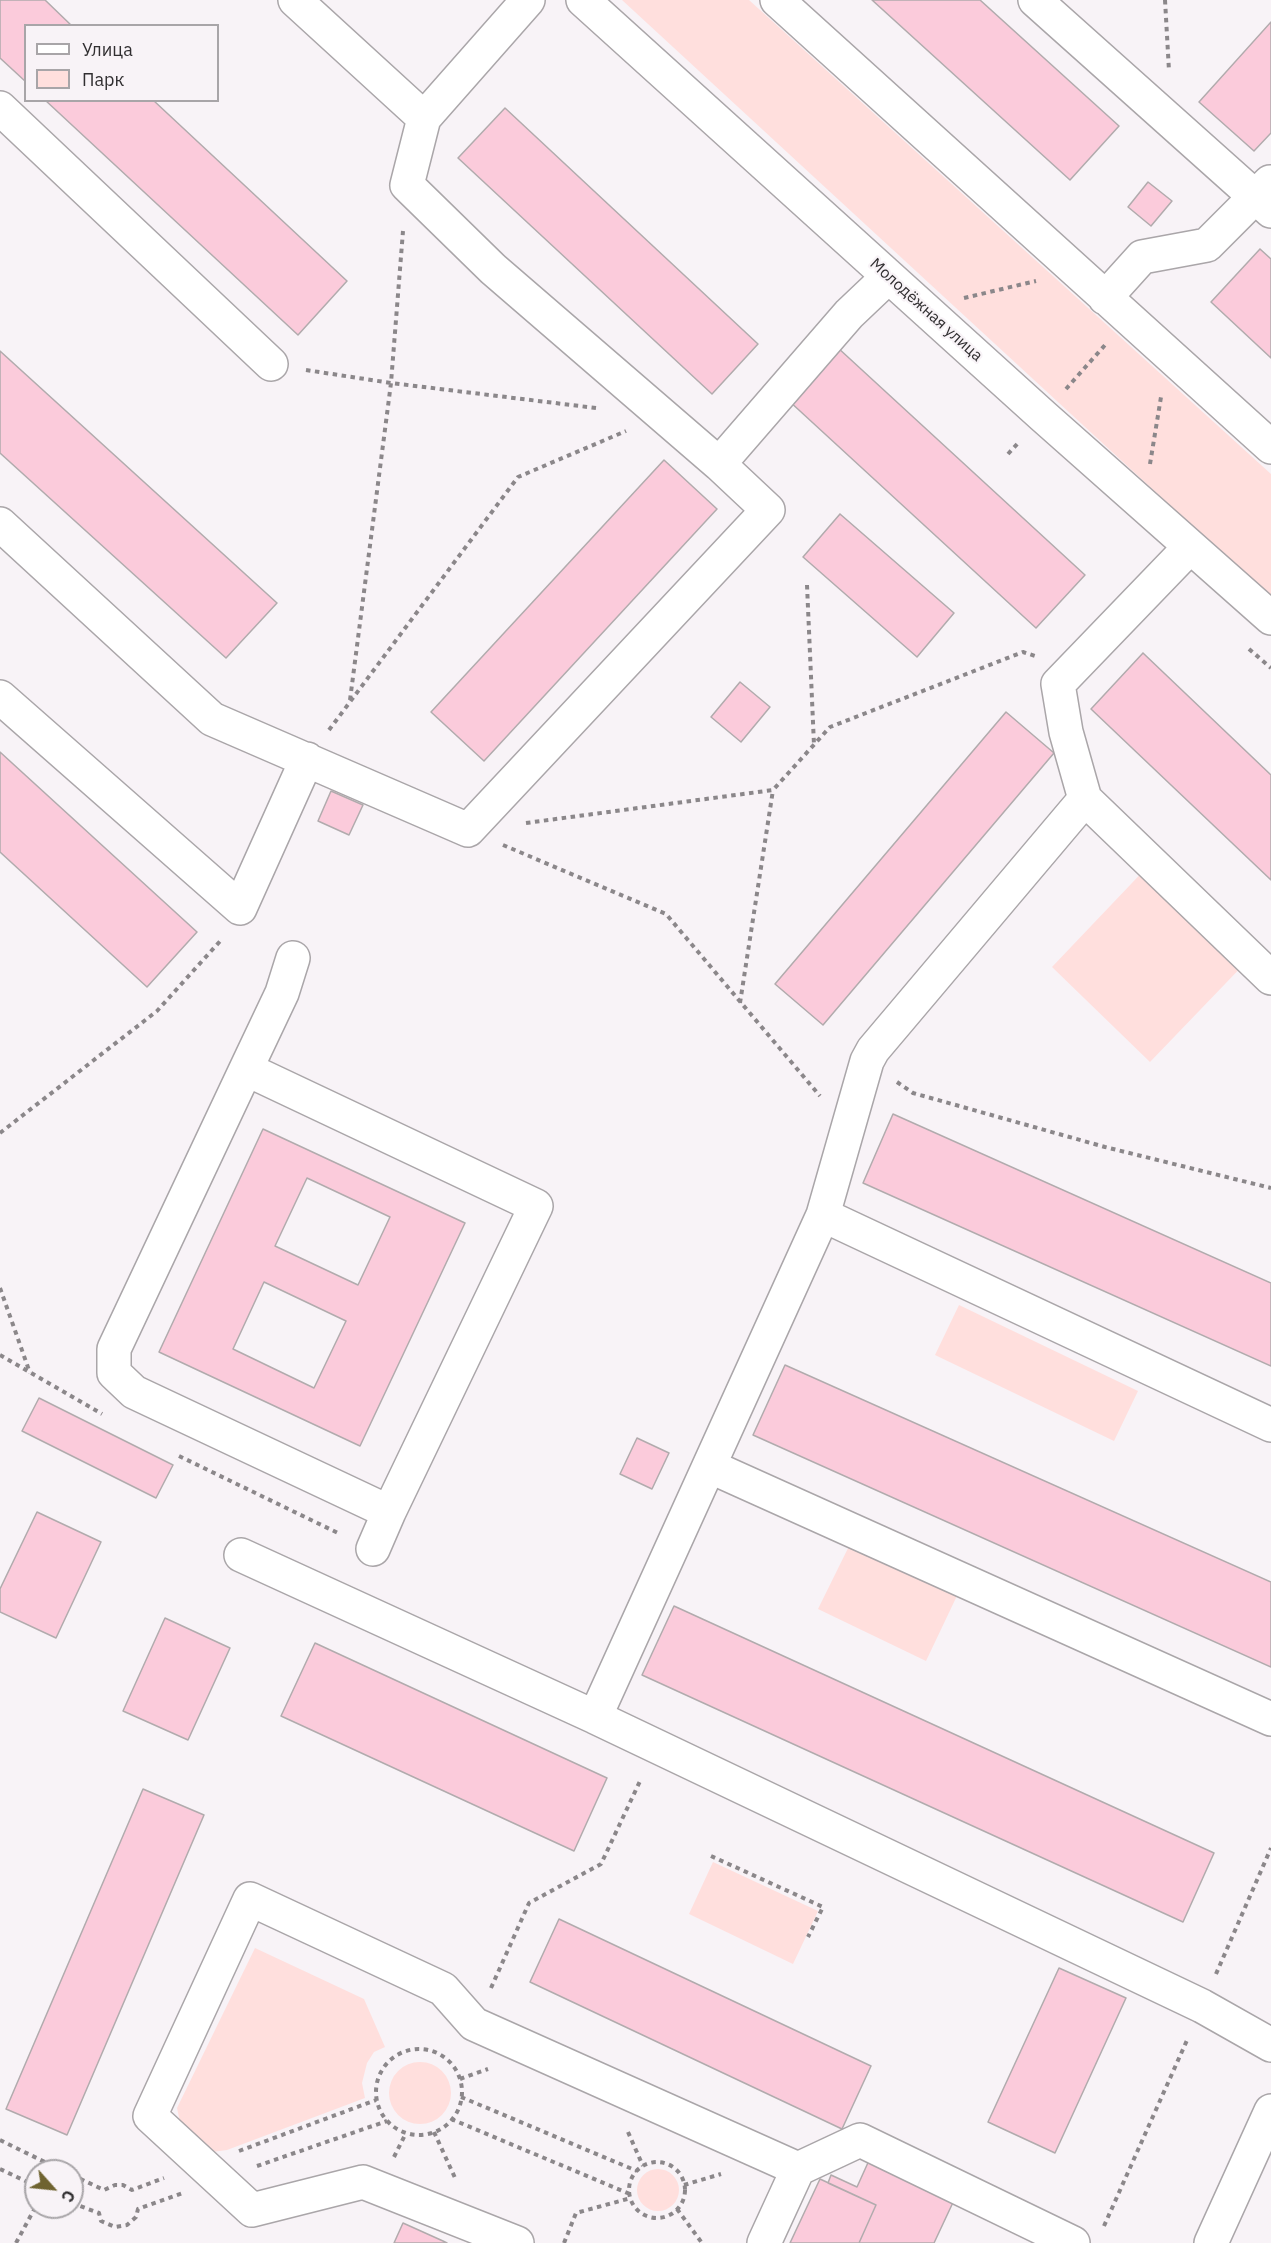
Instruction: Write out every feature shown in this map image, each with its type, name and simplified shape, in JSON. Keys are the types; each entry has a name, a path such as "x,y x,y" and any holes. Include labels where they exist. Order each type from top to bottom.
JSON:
{"street":[{"path":"295,0 424,118"},
{"path":"0,524 212,719 468,830 768,510 719,464 493,268 407,185 424,118 528,0"},
{"name":"Молодёжная улица","path":"584,0 1042,416 1271,618"},
{"path":"777,0 1271,447"},
{"path":"1035,0 1172,122 1266,196 1207,245 1142,257 1117,308"},
{"path":"0,108 271,364"},
{"path":"719,464 849,314 888,277"},
{"path":"1190,547 1058,684 1066,732 1085,800 1271,978"},
{"path":"0,697 240,908 306,759"},
{"path":"596,1717 823,1215 867,1061 873,1050 1085,800"},
{"path":"293,958 282,993 114,1349 114,1373 134,1392 389,1512"},
{"path":"246,1069 536,1206 373,1549"},
{"path":"823,1215 1271,1425"},
{"path":"709,1466 1271,1719"},
{"path":"241,1555 657,1746 1202,2006 1271,2046"},
{"path":"517,2243 363,2182 252,2210 150,2116 250,1899 443,1989 474,2024 798,2169"},
{"path":"1211,2243 1270,2118"},
{"path":"764,2243 798,2169 860,2140 1087,2238"}],"path":[{"path":"1165,0 1172,122"},
{"path":"350,701 391,383 407,185"},
{"path":"923,308 1075,272"},
{"path":"1008,454 1042,416 1117,308"},
{"path":"1148,510 1146,484 1165,378 1160,346"},
{"path":"271,364 391,383 604,408"},
{"path":"306,759 518,477 663,416"},
{"path":"807,585 814,746"},
{"path":"1245,645 1271,668"},
{"path":"740,1003 773,790 830,727 1023,652 1071,670"},
{"path":"468,830 773,790"},
{"path":"468,830 666,914 848,1128"},
{"path":"0,1133 157,1011 221,940 240,908"},
{"path":"867,1061 913,1093 1105,1147 1271,1188"},
{"path":"0,1288 30,1374"},
{"path":"474,2024 530,1903 601,1864 657,1746"},
{"path":"1087,2238 1202,2006 1271,1848"},
{"path":"711,1856 823,1908 808,1937"},
{"path":"410,2049 433,2050 452,2062 462,2082 461,2097 461,2105 448,2124 428,2134 406,2133 387,2121 376,2100 378,2078 390,2059 410,2049"},
{"path":"461,2097 638,2171"},
{"path":"451,2119 631,2196"},
{"path":"0,2140 39,2159"},
{"path":"651,2163 664,2163 675,2168 683,2178 685,2190 682,2202 677,2209 664,2218 651,2217 640,2212 631,2196 632,2178 638,2171 651,2163"},
{"path":"0,2169 24,2180"},
{"path":"564,2243 576,2213 631,2196"},
{"path":"677,2209 702,2243"},
{"path":"16,2243 29,2219"}],"green space":[{"path":"622,0 749,0 1271,474 1271,595 1200,533"},
{"path":"1151,863 1250,958 1150,1062 1052,967"},
{"path":"959,1305 1138,1391 1114,1441 935,1355"},
{"path":"856,1532 964,1581 926,1661 818,1609"},
{"path":"713,1862 818,1911 793,1964 689,1914"},
{"path":"255,1948 364,1999 385,2047 374,2052 367,2063 362,2083 365,2098 227,2150 212,2152 182,2131 177,2108"},
{"path":"420,2062 437,2067 442,2071 446,2076 451,2093 446,2110 442,2115 437,2119 420,2124 403,2119 398,2115 394,2110 389,2093 394,2076 398,2071 403,2067"},
{"path":"658,2169 673,2175 679,2190 673,2205 658,2211 643,2205 637,2190 643,2175"}],"building":[{"path":"0,0 45,0 70,24 24,24 24,80 0,58"},
{"path":"872,0 980,0 1119,126 1070,180"},
{"path":"1271,22 1271,133 1254,151 1199,102"},
{"path":"47,102 155,102 347,281 298,335"},
{"path":"505,108 758,344 712,394 458,158"},
{"path":"1148,182 1172,201 1151,226 1128,207"},
{"path":"1260,249 1271,259 1271,358 1211,302"},
{"path":"837,347 1085,575 1036,628 788,400"},
{"path":"0,351 277,603 226,658 0,453"},
{"path":"664,460 717,509 484,761 431,712"},
{"path":"840,514 954,613 917,657 803,557"},
{"path":"1143,653 1271,775 1271,880 1091,709"},
{"path":"740,682 770,707 741,742 711,717"},
{"path":"1006,712 1054,753 823,1025 775,984"},
{"path":"0,752 197,932 147,987 0,852"},
{"path":"331,791 363,805 349,835 318,821"},
{"path":"893,1114 1271,1283 1271,1366 863,1183"},
{"path":"263,1129 465,1223 360,1446 159,1352","holes":["307,1178 390,1217 358,1285 275,1246","264,1282 346,1321 314,1388 233,1349"]},
{"path":"785,1365 1271,1582 1271,1667 753,1435"},
{"path":"39,1398 173,1465 156,1498 22,1431"},
{"path":"637,1438 669,1453 652,1489 620,1474"},
{"path":"37,1512 101,1542 56,1638 0,1612 0,1589"},
{"path":"674,1606 1214,1853 1183,1922 642,1675"},
{"path":"165,1618 230,1648 188,1740 123,1711"},
{"path":"315,1643 607,1778 574,1851 281,1716"},
{"path":"143,1789 204,1815 67,2135 6,2109"},
{"path":"559,1919 871,2066 842,2129 530,1982"},
{"path":"1059,1968 1126,1998 1055,2153 988,2122"},
{"path":"871,2156 956,2196 934,2243 859,2243 876,2205 828,2183 831,2175 857,2187"},
{"path":"820,2179 876,2205 859,2243 790,2243"},
{"path":"403,2223 443,2241 447,2243 394,2243"}]}
